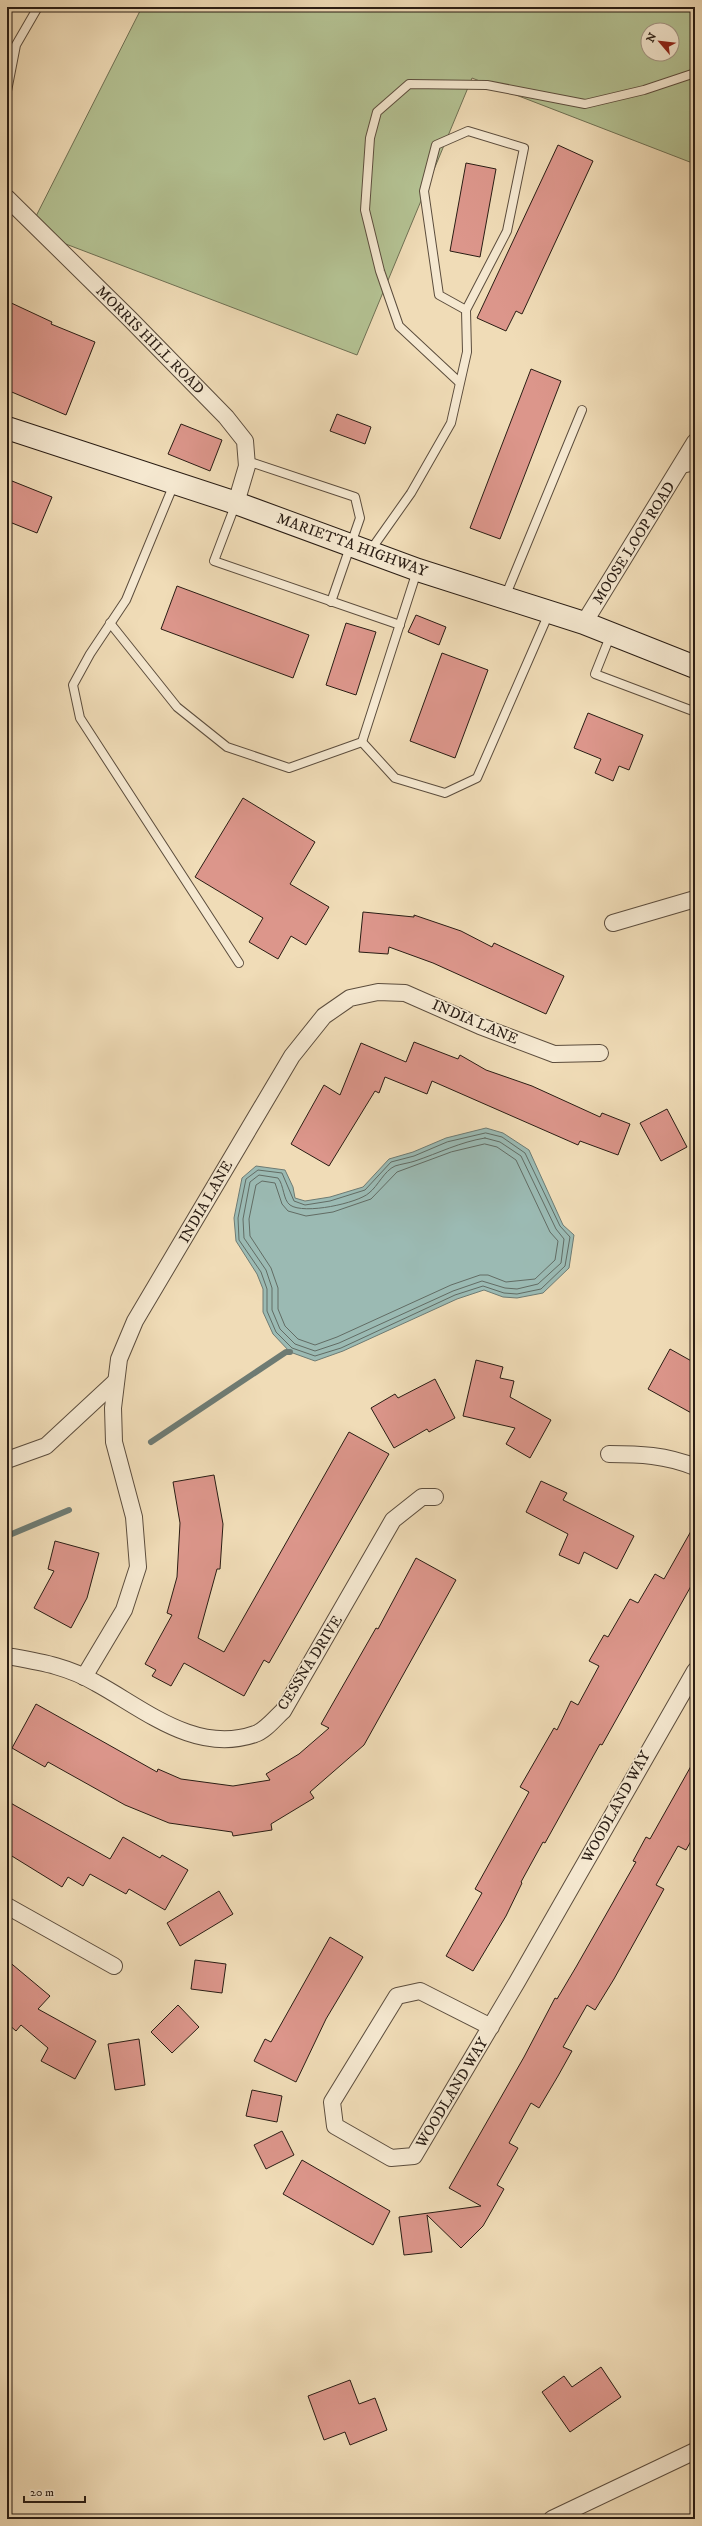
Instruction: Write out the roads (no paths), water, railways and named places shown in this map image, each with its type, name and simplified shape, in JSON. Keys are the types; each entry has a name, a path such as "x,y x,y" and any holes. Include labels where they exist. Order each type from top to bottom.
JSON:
{"main road":[{"name":"MARIETTA HIGHWAY","path":"7,428 174,484 236,503 418,570 584,623 695,667"}],"street":[{"name":"MORRIS HILL ROAD","path":"7,198 226,417 245,441 248,466 236,503"},
{"name":"MOOSE LOOP ROAD","path":"584,623 688,468 695,442"},
{"path":"613,923 695,899"},
{"name":"INDIA LANE","path":"84,1677 124,1610 138,1567 134,1517 114,1442 113,1408 119,1359 135,1321 292,1056 324,1016 350,998 378,992 405,993 480,1026 554,1054 600,1054"},
{"path":"7,1460 46,1446 116,1381"},
{"path":"609,1454 641,1454 675,1458 695,1467"},
{"name":"CESSNA DRIVE","path":"7,1656 58,1665 84,1677 160,1722 199,1736 220,1739 256,1734 283,1711 393,1520 422,1497 435,1498"},
{"name":"WOODLAND WAY","path":"491,2027 420,1990 397,1996 332,2102 335,2126 391,2158 414,2156 491,2027 695,1671"},
{"path":"7,1906 114,1966"},
{"path":"552,2519 695,2451"}],"lane":[{"path":"7,91 16,45 38,7"},
{"path":"459,382 399,326 380,271 365,210 370,138 377,112 409,84 487,85 584,104 644,90 695,72"},
{"path":"331,602 360,548 411,493 451,423 459,382 467,352 466,310 506,231 524,148 468,131 436,145 424,191 439,295 466,310"},
{"path":"504,598 582,410"},
{"path":"247,461 355,497 360,518 360,548"},
{"path":"174,484 126,600 90,654 73,685 80,718 239,963"},
{"path":"236,503 214,561 400,625"},
{"path":"362,742 418,570"},
{"path":"362,742 395,778 445,793 477,778 550,612"},
{"path":"110,623 177,707 227,747 289,768 362,742"},
{"path":"611,634 596,674 693,711 695,708"}],"water":[{"path":"486,1128 503,1133 529,1150 563,1225 574,1235 569,1268 543,1293 517,1298 503,1297 484,1290 457,1299 343,1351 315,1361 290,1352 273,1334 263,1312 263,1289 257,1274 236,1241 234,1218 242,1178 256,1166 285,1170 293,1187 295,1198 305,1201 330,1197 363,1187 389,1159 413,1152 446,1138"}],"waterway":[{"path":"151,1442 286,1352 290,1352"},
{"path":"7,1536 69,1510"}]}
